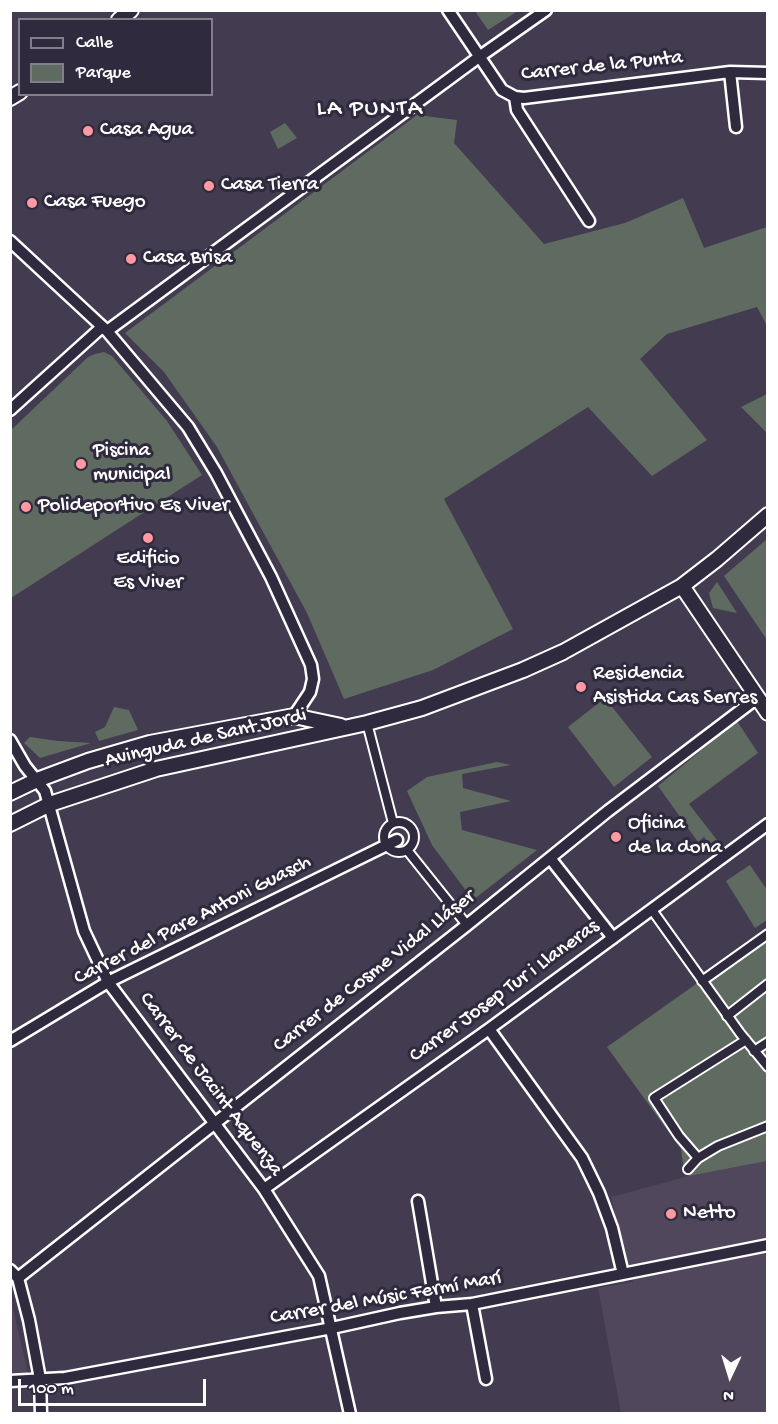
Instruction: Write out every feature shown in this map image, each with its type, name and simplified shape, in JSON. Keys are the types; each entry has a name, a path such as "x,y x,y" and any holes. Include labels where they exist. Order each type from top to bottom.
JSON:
{"street":[{"name":"Carrer de la Punta","path":"448,10 502,90 515,97 524,98 730,72 768,73"},
{"path":"10,410 105,329 546,10"},
{"path":"730,72 736,127"},
{"path":"515,97 517,110 589,221"},
{"path":"10,241 105,329 188,427 245,524 272,577 311,665 314,679 310,693 294,716"},
{"name":"Avinguda de Sant Jordi","path":"10,824 50,804 156,769 367,723 422,708 523,670 563,652 682,586 768,515"},
{"path":"682,586 768,713"},
{"name":"Carrer de Cosme Vidal Lláser","path":"14,1274 214,1125 626,797 757,698"},
{"name":"Avinguda de Sant Jordi","path":"10,793 88,761 150,743 294,716 345,728"},
{"path":"367,723 393,824"},
{"name":"Carrer de Jacint Aquenza","path":"10,740 25,766 45,791 84,931 108,982 264,1189 319,1276 350,1413"},
{"path":"404,823 412,830 414,841 407,850 392,851 386,845 384,837 386,829 393,824 404,823"},
{"name":"Carrer Josep Tur i Llaneras","path":"264,1189 489,1029 768,824"},
{"name":"Carrer del Pare Antoni Guasch","path":"10,1041 108,982 397,840"},
{"path":"407,850 467,925"},
{"path":"550,858 613,938"},
{"path":"652,910 727,1016 768,1067"},
{"path":"702,981 768,934"},
{"path":"727,1016 768,984"},
{"path":"489,1029 582,1158 599,1193 612,1228 622,1274"},
{"path":"698,1158 678,1136 654,1098 746,1040"},
{"path":"754,1051 768,1042"},
{"path":"688,1169 698,1158 718,1146 768,1126"},
{"path":"418,1201 436,1307"},
{"name":"Carrer del Músic Fermí Marí","path":"10,1381 65,1377 436,1307 472,1304 768,1245"},
{"path":"14,1274 29,1320 40,1380 41,1413"},
{"path":"472,1304 486,1379"}],"shaded area":[{"path":"767,1161 767,1413 621,1413 598,1288 633,1282 611,1197 689,1176"},
{"path":"11,1301 28,1372 10,1375"}],"green space":[{"path":"475,11 518,11 488,30"},
{"path":"417,115 457,120 454,143 544,244 625,223 683,198 704,248 767,227 767,326 757,307 667,334 640,359 707,440 652,476 588,407 444,499 513,629 433,670 344,699 307,613 217,447 164,372 125,333"},
{"path":"285,123 297,138 278,149 270,132"},
{"path":"104,352 112,356 167,421 202,475 11,598 11,430 88,357"},
{"path":"767,394 767,433 741,407"},
{"path":"767,539 767,640 724,576"},
{"path":"717,582 737,613 713,608 709,593"},
{"path":"605,698 652,757 614,787 568,727"},
{"path":"114,707 129,710 138,730 99,741 95,732 105,727"},
{"path":"737,721 758,753 689,804 717,840 711,846 704,837 698,842 658,786"},
{"path":"30,737 91,743 40,758 24,743"},
{"path":"497,762 511,765 462,774 463,788 511,801 460,812 462,830 537,850 473,900 432,845 407,791 427,777"},
{"path":"750,865 767,890 767,920 755,928 726,881"},
{"path":"767,928 767,1161 689,1176 683,1165 681,1149 607,1047 696,984 706,972"}],"place":[{"name":"Casa Agua","path":"88,131"},
{"name":"Casa Tierra","path":"209,186"},
{"name":"Casa Fuego","path":"32,203"},
{"name":"Casa Brisa","path":"131,259"},
{"name":"Piscina municipal","path":"81,464"},
{"name":"Polideportivo Es Viver","path":"26,507"},
{"name":"Edificio Es Viver","path":"148,538"},
{"name":"Residencia Asistida Cas Serres","path":"581,687"},
{"name":"Oficina de la dona","path":"616,837"},
{"name":"Netto","path":"671,1214"}],"district":[{"name":"LA PUNTA","path":"370,110"}]}
